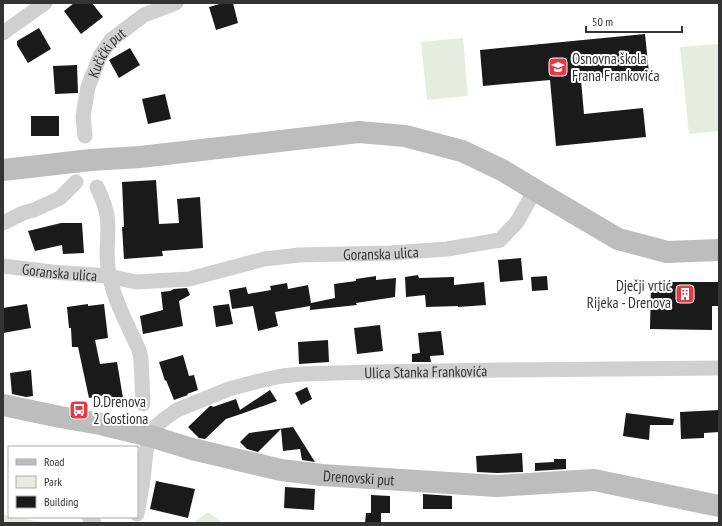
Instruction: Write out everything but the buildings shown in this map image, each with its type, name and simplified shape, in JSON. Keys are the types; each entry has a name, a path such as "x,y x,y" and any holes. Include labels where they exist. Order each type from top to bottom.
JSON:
{"street":[{"path":"3,33 45,3"},
{"name":"Kučićki put","path":"85,136 83,116 88,87 100,56 111,40 144,15 176,3"},
{"path":"3,170 91,160 140,157 359,132 404,136 462,151 502,170 618,239 667,252 719,250"},
{"path":"3,223 60,198 76,182"},
{"path":"98,187 107,214 107,266 113,292 140,350 143,404"},
{"name":"Goranska ulica","path":"3,266 52,272 109,276 136,282 189,279 264,259 299,255 391,253 446,249 500,240 517,222 535,190"},
{"name":"Ulica Stanka Frankovića","path":"150,436 154,428 162,420 177,410 230,389 282,376 301,374 387,372 719,368"},
{"name":"Drenovski put","path":"3,405 100,424 150,436 192,449 281,470 322,475 497,486 594,480 719,506"},
{"path":"138,508 146,451 150,436"}],"green space":[{"path":"463,38 468,96 427,100 421,42"},
{"path":"719,44 719,131 689,134 680,47"},
{"path":"208,512 223,523 193,523"},
{"path":"3,514 8,516 8,518 20,518 48,523 3,523"}],"place":[{"name":"Osnovna škola Frana Frankovića","path":"558,67"},
{"name":"Dječji vrtić Rijeka - Drenova","path":"685,294"},
{"name":"D.Drenova 2 Gostiona","path":"79,410"}]}
